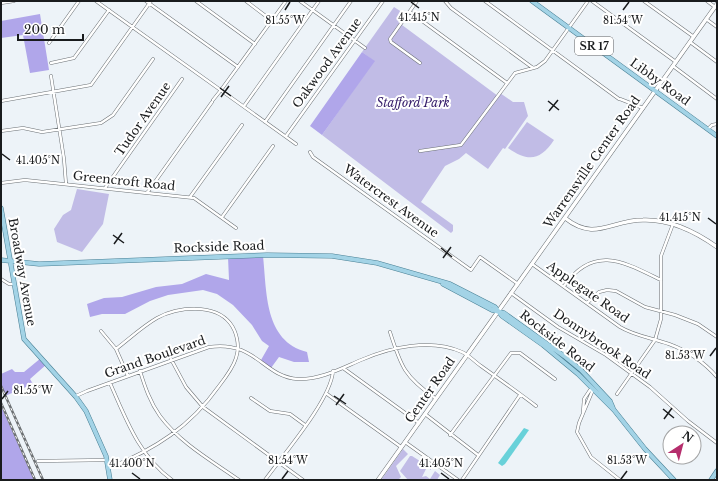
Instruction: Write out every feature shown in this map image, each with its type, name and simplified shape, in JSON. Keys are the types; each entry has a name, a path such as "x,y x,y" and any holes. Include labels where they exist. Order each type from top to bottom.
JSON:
{"main road":[{"name":"Libby Road","path":"532,1 717,136"},
{"name":"Warrensville Center Road","path":"498,312 716,5"},
{"name":"Broadway Avenue","path":"1,208 24,339 76,397 86,411 107,460 110,480"},
{"path":"565,218 576,226 591,230 605,229 643,220 673,224 717,247"},
{"name":"Rockside Road","path":"1,260 10,263 50,264 310,255 371,262 436,280 466,292 495,307 498,312 504,313 564,356 593,388 610,401 614,410 645,449 674,480"},
{"name":"Center Road","path":"378,480 406,442 435,398 498,312"},
{"path":"711,480 717,471"}],"street":[{"path":"1,3 14,1"},
{"path":"49,42 79,1"},
{"path":"96,1 296,144"},
{"path":"146,1 150,2 238,67"},
{"path":"196,1 255,44"},
{"path":"246,1 272,20"},
{"path":"147,193 212,101 286,1"},
{"path":"300,1 365,48"},
{"path":"244,106 319,1"},
{"path":"265,122 351,1"},
{"name":"Oakwood Avenue","path":"286,136 383,1"},
{"path":"417,1 391,40 420,63"},
{"path":"445,1 451,8 533,68"},
{"path":"484,1 619,99 643,108"},
{"path":"420,151 461,144 515,73 541,65 553,51 588,1"},
{"path":"592,1 676,62"},
{"path":"644,1 694,37"},
{"path":"708,1 716,5"},
{"path":"1,101 91,85 150,2"},
{"path":"51,63 74,58 109,10"},
{"path":"410,12 507,83"},
{"path":"706,19 717,27"},
{"path":"690,42 717,62"},
{"path":"1,132 23,128 39,132 101,123 109,118 153,59"},
{"path":"673,66 717,99"},
{"path":"51,76 60,130 66,184"},
{"name":"Tudor Avenue","path":"105,188 182,79"},
{"path":"708,130 712,125 717,124"},
{"path":"190,197 242,125"},
{"path":"222,217 273,146"},
{"name":"Watercrest Avenue","path":"310,152 313,157 471,270 480,257 518,284"},
{"name":"Greencroft Road","path":"1,183 25,180 190,197 199,200 236,228"},
{"path":"617,394 655,340 660,326 661,256 673,224"},
{"path":"564,286 575,273 586,266 605,260 623,262 661,280"},
{"name":"Applegate Road","path":"532,264 623,329 668,344 692,354 717,377"},
{"path":"1,279 9,284 14,284"},
{"path":"587,303 599,292 611,290 622,292 645,307 660,310 698,324 717,337"},
{"name":"Donnybrook Road","path":"511,293 558,327 593,346 631,374 717,443"},
{"path":"109,468 176,433 203,407 225,379 236,358 238,348 236,335 230,323 220,313 204,308 165,314 151,322 116,349"},
{"path":"101,331 116,349 128,376"},
{"path":"390,332 404,369 411,379 435,398"},
{"name":"Grand Boulevard","path":"76,397 110,382 209,347 220,346 238,348 287,377 305,379 333,371 378,353 395,348 415,345 434,346 456,350 467,355 536,406"},
{"path":"450,435 508,355 514,352 520,353 555,379"},
{"path":"171,360 186,387 203,407 303,480"},
{"path":"342,367 418,423"},
{"path":"140,371 160,416 176,433 239,480"},
{"path":"265,480 327,394 332,381 333,371"},
{"path":"110,382 130,428 143,451 158,469 172,480"},
{"path":"593,388 577,428 586,450 594,460 620,480"},
{"path":"327,394 402,447"},
{"path":"462,480 520,395"},
{"path":"251,398 270,411 290,414 305,425"},
{"path":"425,414 450,435 478,455"},
{"path":"406,442 458,480"},
{"path":"38,461 107,460"}],"green space":[{"name":"Stafford Park","path":"394,7 408,16 402,25 498,96 500,93 513,102 524,102 528,116 505,149 503,148 488,169 466,153 459,159 445,166 421,202 453,225 453,231 451,233 322,135 374,61 362,52"},
{"path":"527,122 554,140 544,152 533,157 522,156 508,148"},
{"path":"77,189 109,194 103,224 82,252 57,242 54,229 63,215 71,210"},
{"path":"403,449 408,454 396,466 401,477 398,480 381,480"},
{"path":"410,456 423,463 422,465 425,467 427,465 431,468 431,470 427,467 422,477 426,476 430,479 435,471 440,475 437,480 408,480 400,471"}],"shaded area":[{"path":"40,14 49,70 30,73 23,35 1,38 1,21"},
{"path":"362,52 375,61 322,135 310,126"},
{"path":"263,256 267,299 275,326 283,337 293,346 307,352 309,362 294,362 279,357 271,368 261,360 269,346 262,341 252,325 233,305 217,294 203,290 168,295 150,301 125,314 102,314 90,317 87,304 104,298 122,297 156,287 182,284 206,274 229,280 228,257"},
{"path":"41,358 47,364 30,379 33,384 5,396 1,388 1,374 12,369 15,372 24,372"},
{"path":"1,406 34,480 1,480"}],"water":[{"path":"524,428 529,430 505,464 502,466 498,463"}],"railway":[{"path":"1,386 43,480"},
{"path":"1,403 35,480"}]}
